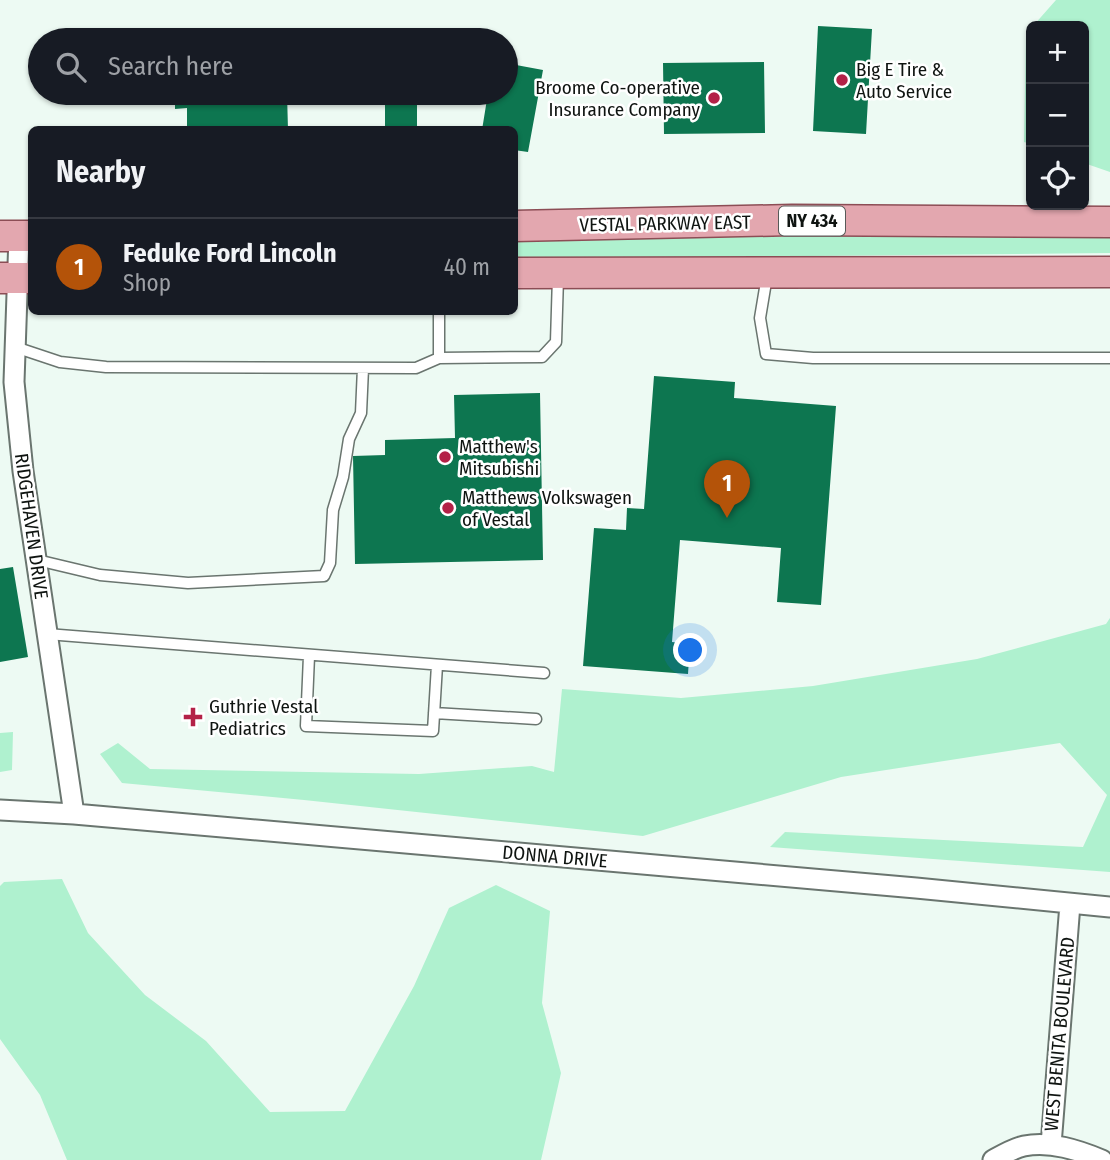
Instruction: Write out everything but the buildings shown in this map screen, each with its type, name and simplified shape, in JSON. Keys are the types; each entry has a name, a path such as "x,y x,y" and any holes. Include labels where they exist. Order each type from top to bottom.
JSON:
{"main road":[{"name":"VESTAL PARKWAY EAST","path":"518,226 792,220 1110,222"},
{"path":"518,273 1110,272"}],"street":[{"name":"RIDGEHAVEN DRIVE","path":"17,236 14,382 74,814"},
{"name":"DONNA DRIVE","path":"0,810 74,814 1110,907"},
{"name":"WEST BENITA BOULEVARD","path":"993,1160 1022,1146 1051,1145 1070,904"},
{"path":"1051,1145 1079,1151 1102,1160"}],"lane":[{"path":"768,272 760,318 766,354 813,358 1110,358"},
{"path":"15,346 60,362 106,367 416,368 439,358 542,357 556,342 558,273"},
{"path":"439,315 439,358"},
{"path":"37,560 100,575 188,583 324,576 330,562 333,510 343,478 349,439 361,413 363,368"},
{"path":"47,634 544,673"},
{"path":"309,656 306,726 433,731 437,665"},
{"path":"434,713 536,719"}],"green space":[{"path":"1056,0 1110,0 1110,172 1089,165 1089,21 1037,21"},
{"path":"1026,35 1026,143 1024,142"},
{"path":"1110,233 1110,253 518,259 518,239"},
{"path":"1110,618 1110,872 770,847 785,832 1083,847 1107,795 1060,743 841,777 643,836 122,783 100,754 118,743 150,769 419,774 532,766 554,772 562,689 681,698 813,686 977,659 1106,624"},
{"path":"13,732 12,770 0,772 0,733"},
{"path":"62,879 88,933 145,995 206,1041 270,1112 345,1111 414,986 449,908 496,885 550,911 542,1003 561,1073 541,1160 67,1160 40,1095 0,1039 0,886 4,882"}],"place":[{"name":"Big E Tire & Auto Service","path":"842,80"},
{"name":"Broome Co-operative Insurance Company","path":"714,98"},
{"name":"Matthew's Mitsubishi","path":"445,457"},
{"name":"Matthews Volkswagen of Vestal","path":"448,508"},
{"name":"Feduke Ford Lincoln","path":"727,518"},
{"name":"Guthrie Vestal Pediatrics","path":"193,717"}]}
